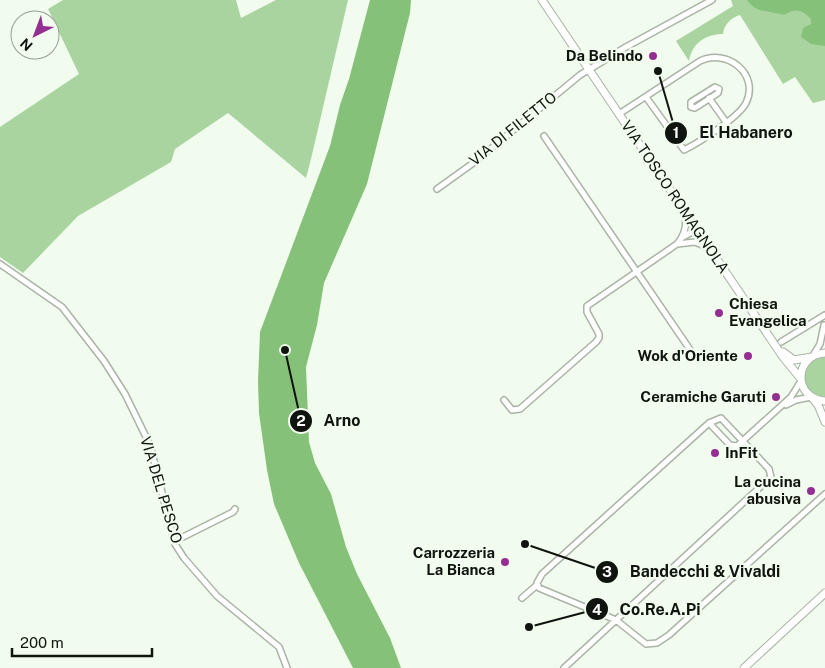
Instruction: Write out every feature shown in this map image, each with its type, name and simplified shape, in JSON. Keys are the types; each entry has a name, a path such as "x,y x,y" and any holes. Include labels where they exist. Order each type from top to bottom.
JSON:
{"main road":[{"name":"VIA TOSCO ROMAGNOLA","path":"542,0 698,232 779,345 792,359 796,360 825,353"},
{"name":"VIA TOSCO ROMAGNOLA","path":"779,345 783,357 801,380 803,388 818,405 825,422"},
{"path":"801,380 803,367 812,357"},
{"path":"812,398 825,401"},
{"path":"744,668 825,594"}],"street":[{"name":"VIA DI FILETTO","path":"437,189 476,161 566,86 589,70 712,0"},
{"path":"619,114 702,60 713,57 724,58 734,62 742,70 748,88 748,98 737,114 684,150 646,97"},
{"path":"715,86 718,87 718,92 709,98 695,108 691,106 692,102 715,86"},
{"path":"709,98 726,122"},
{"path":"544,136 693,354"},
{"path":"682,238 685,228 685,211"},
{"path":"504,400 512,410 522,408 598,340 599,332 586,311 588,305 677,244 690,232 698,232"},
{"path":"690,242 698,232"},
{"path":"677,244 690,242 702,244 712,251"},
{"name":"VIA DEL PESCO","path":"0,264 62,307 104,360 125,394 150,445 175,542 184,558 217,596 279,646 287,668"},
{"path":"779,345 825,315"},
{"path":"812,357 820,344 825,327 825,315"},
{"path":"709,424 730,445 736,447 795,393 801,380"},
{"path":"781,407 796,400 812,398"},
{"path":"522,598 537,585 539,577 548,568 709,424 721,418 769,469 771,474 769,479 564,668"},
{"path":"537,585 616,620 646,644 662,641 825,494"},
{"path":"175,542 235,510"}],"shaded area":[{"path":"63,0 236,0 241,18 276,0 348,0 306,178 228,113 175,149 171,162 78,216 23,273 0,257 0,127 79,74 60,34 60,10 48,9"},
{"path":"370,0 411,0 410,13 367,184 324,283 317,325 306,367 309,442 315,463 331,494 346,547 357,574 390,638 401,668 353,668 299,563 274,504 259,413 260,332 330,146"},
{"path":"731,0 825,0 825,100 813,103 795,77 783,84 740,15 728,22 723,34 717,34 701,41 693,49 689,61 676,41 733,6"},
{"path":"747,0 825,0 825,46 811,44 801,37 803,28 811,24 811,19 804,13 792,11 784,15 759,10"},
{"path":"825,357 825,397 816,395 810,390 806,384 805,377 806,370 810,364 816,359"}],"place":[{"name":"Da Belindo","path":"653,56"},
{"name":"El Habanero","path":"658,71"},
{"name":"Chiesa Evangelica","path":"719,313"},
{"name":"Arno","path":"285,350"},
{"name":"Wok d'Oriente","path":"748,356"},
{"name":"Ceramiche Garuti","path":"776,397"},
{"name":"InFit","path":"715,453"},
{"name":"La cucina abusiva","path":"811,491"},
{"name":"Bandecchi & Vivaldi","path":"525,544"},
{"name":"Carrozzeria La Bianca","path":"505,562"},
{"name":"Co.Re.A.Pi","path":"529,627"}]}
